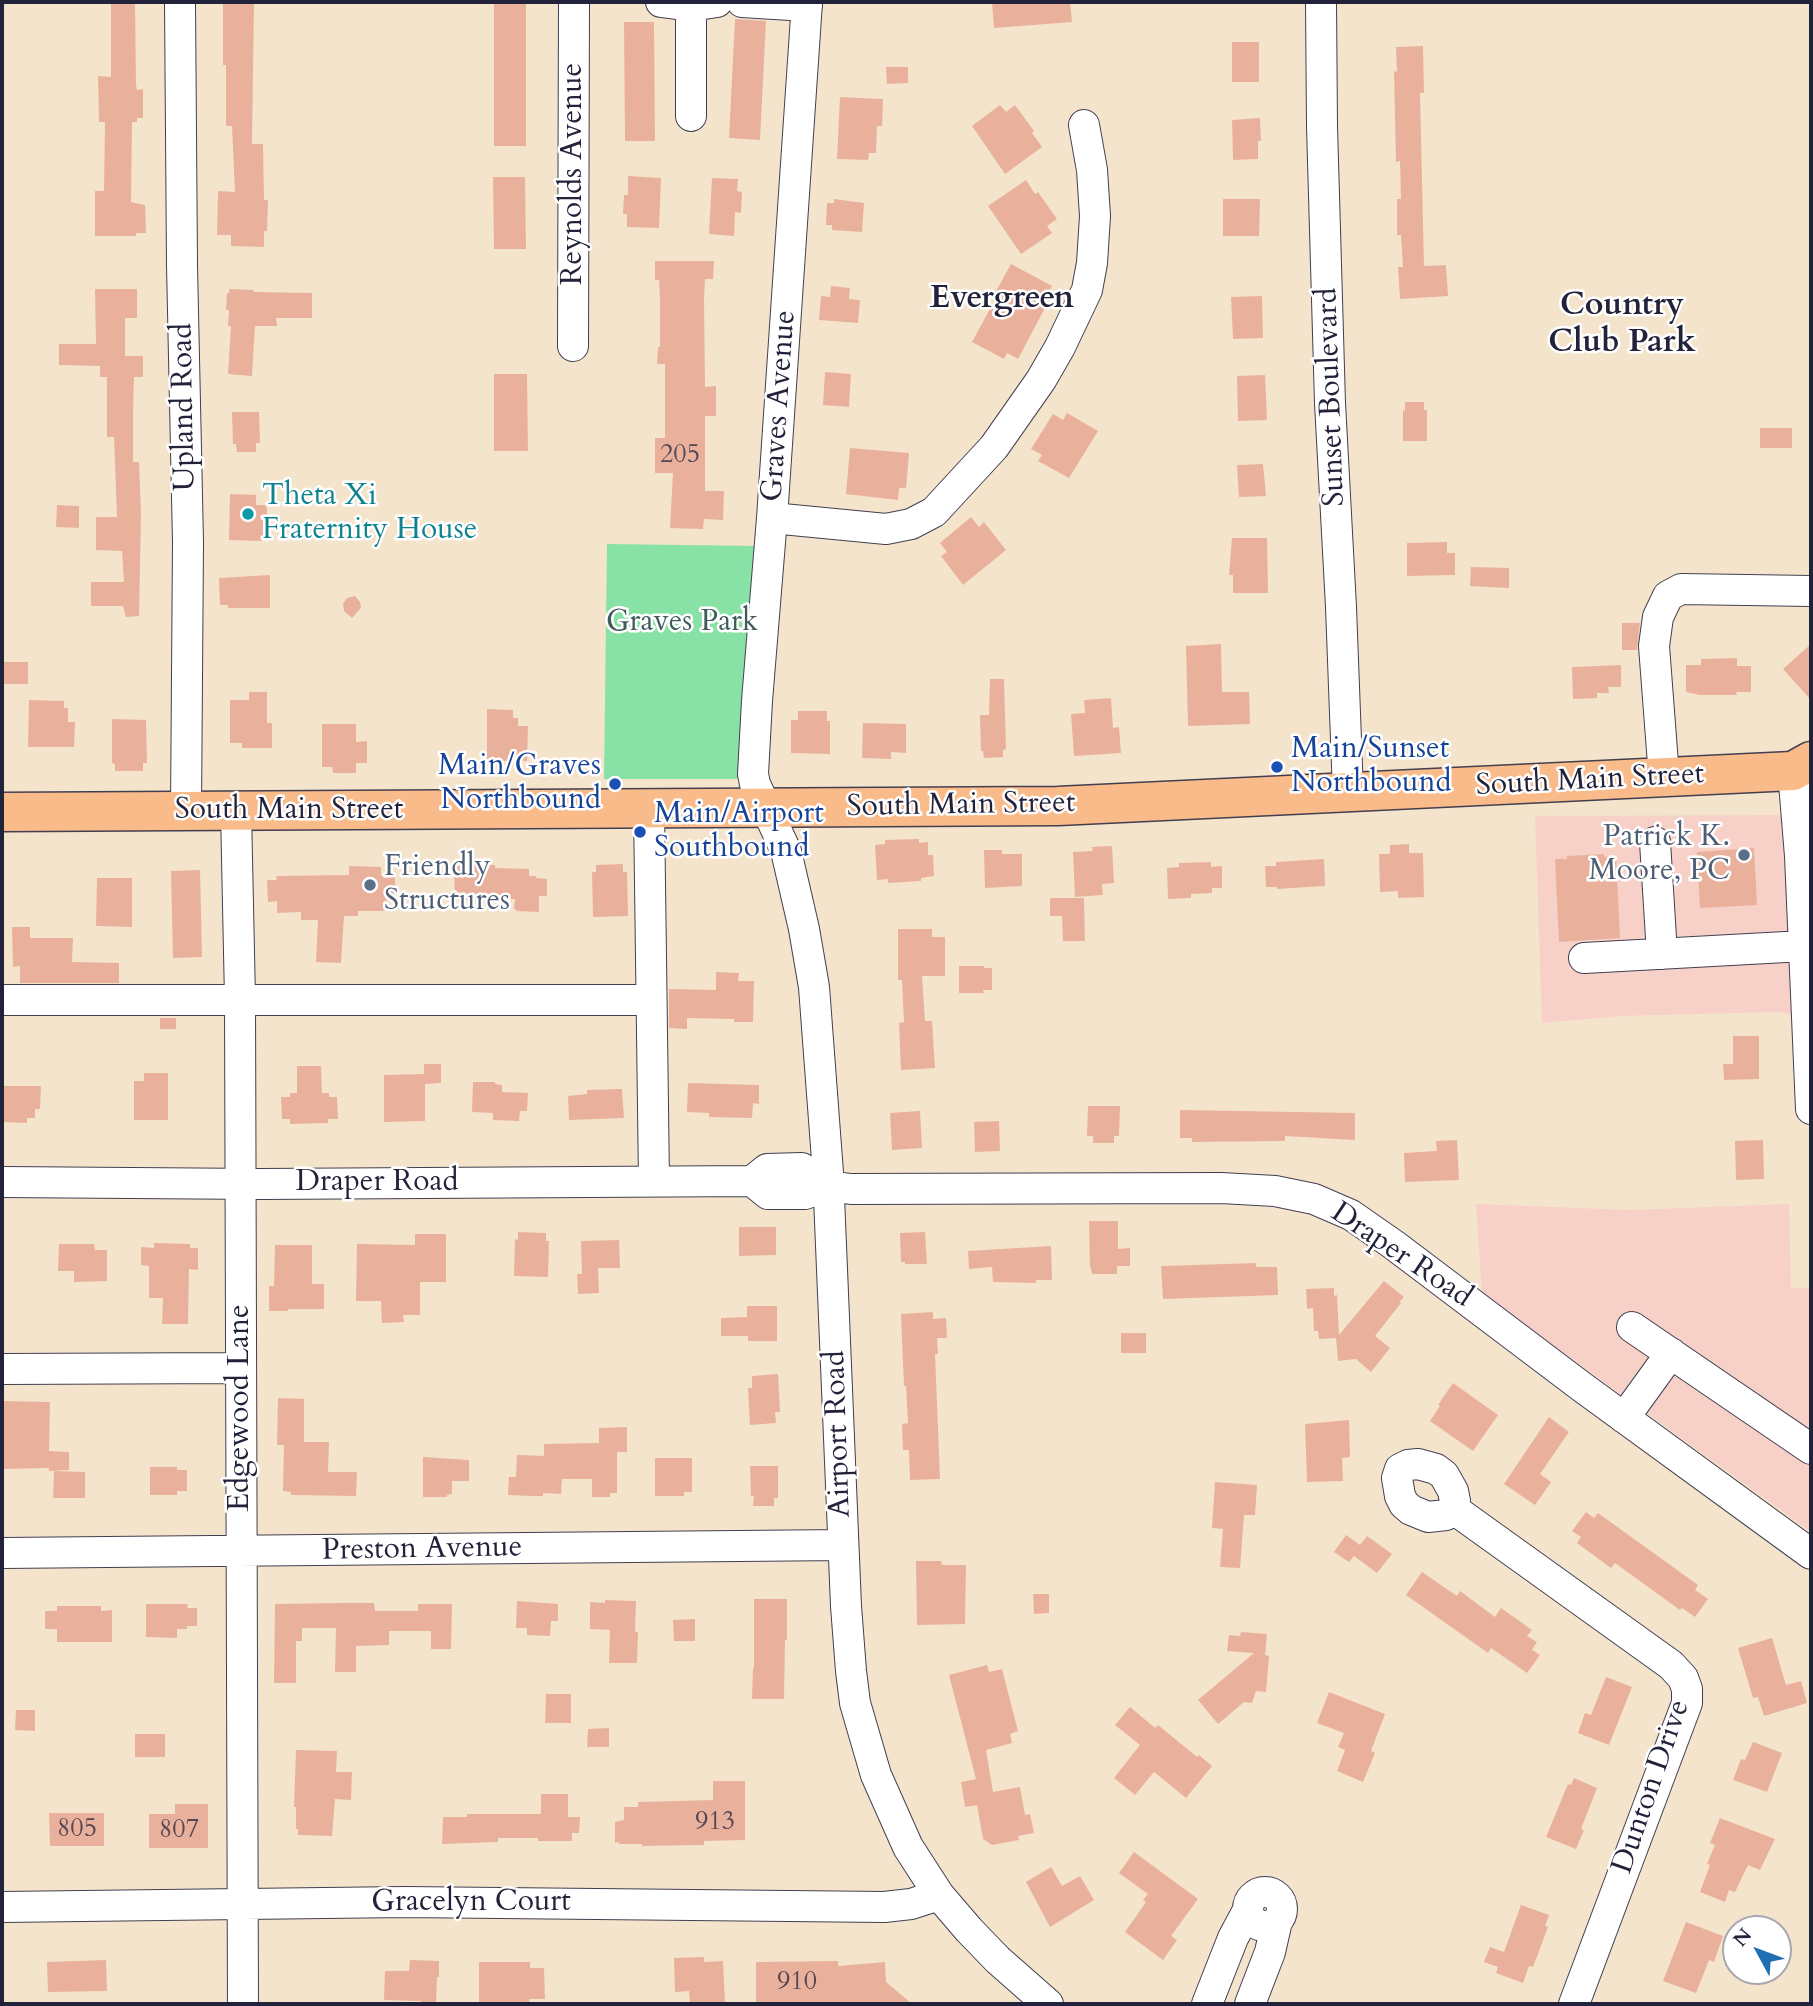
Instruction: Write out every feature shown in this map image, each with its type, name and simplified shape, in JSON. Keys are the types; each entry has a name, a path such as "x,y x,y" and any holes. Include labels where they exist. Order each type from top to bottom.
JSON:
{"main road":[{"name":"South Main Street","path":"2,812 1058,806 1805,770"}],"street":[{"name":"Upland Road","path":"180,2 188,555 186,811"},
{"name":"Reynolds Avenue","path":"573,346 574,2"},
{"path":"661,2 704,4 691,116"},
{"path":"742,2 807,4"},
{"name":"Sunset Boulevard","path":"1321,2 1330,403 1348,793"},
{"name":"Graves Avenue","path":"766,808 753,774 807,4"},
{"path":"772,518 886,529 911,524 934,512 994,447 1041,380 1087,290 1095,216 1092,170 1084,125"},
{"path":"1664,777 1654,646 1658,617 1668,596 1681,589 1811,592"},
{"path":"1805,770 1804,946 1809,1013 1811,1110"},
{"name":"Airport Road","path":"766,808 786,851 814,986 828,1186 846,1606 855,1703 876,1775 897,1825 923,1871 939,1895 969,1930 1048,2004"},
{"path":"649,809 654,1181"},
{"name":"Edgewood Lane","path":"236,811 240,999 243,2004"},
{"path":"1655,842 1662,954"},
{"path":"1584,958 1804,946"},
{"path":"2,1000 651,1000"},
{"name":"Draper Road","path":"2,1182 240,1184 752,1181 767,1169 802,1168 828,1186 851,1189 1222,1188 1275,1191 1314,1199 1351,1215 1624,1418 1806,1540"},
{"path":"1632,1327 1811,1449"},
{"path":"1624,1418 1671,1353"},
{"path":"2,1369 241,1368"},
{"name":"Dunton Drive","path":"1455,1510 1671,1665 1683,1678 1687,1689 1687,1703 1574,2004"},
{"name":"Preston Avenue","path":"2,1553 843,1545"},
{"path":"1207,2004 1252,1898 1257,1894 1271,1893 1276,1896 1282,1908 1270,1952 1250,2004"},
{"name":"Gracelyn Court","path":"2,1907 405,1902 884,1907 911,1904 939,1895"}],"shaded area":[{"path":"1811,815 1811,1018 1778,1012 1621,1016 1542,1023 1535,816"},
{"path":"1476,1204 1631,1210 1789,1204 1791,1288 1811,1288 1811,1532 1482,1294"}],"green space":[{"name":"Graves Park","path":"607,544 763,546 741,776 736,779 604,779"}],"building":[{"path":"111,2 135,2 136,85 137,90 143,89 143,118 132,122 131,202 145,205 146,233 136,233 136,236 95,236 95,191 104,191 105,122 99,122 98,76 111,77"},
{"path":"223,2 254,2 252,144 263,144 264,200 268,200 264,247 231,246 231,235 217,235 218,191 235,192 232,126 226,126"},
{"path":"494,2 526,2 526,146 494,146"},
{"path":"992,2 1070,2 1072,22 994,28"},
{"path":"735,19 766,21 760,140 729,138"},
{"path":"624,22 654,22 655,141 625,141"},
{"path":"1232,42 1259,42 1259,82 1232,82"},
{"path":"1423,46 1424,93 1420,93 1424,266 1446,265 1448,296 1400,299 1398,267 1403,267 1401,235 1397,235 1397,199 1401,199 1400,161 1396,162 1396,47"},
{"path":"886,67 908,67 908,83 887,84"},
{"path":"840,97 883,99 882,126 877,126 876,153 869,153 868,160 837,159"},
{"path":"1000,105 1006,112 1015,105 1042,147 1005,174 972,126"},
{"path":"1260,118 1261,141 1258,141 1258,159 1233,160 1232,120"},
{"path":"628,176 661,178 659,228 627,227 627,214 623,214 624,195 628,195"},
{"path":"493,177 525,177 526,249 494,249"},
{"path":"712,178 738,179 737,191 742,192 741,213 735,212 734,236 709,234"},
{"path":"1026,180 1057,219 1047,226 1052,233 1021,254 988,206"},
{"path":"834,199 864,203 862,232 832,230 832,225 826,225 827,203 834,203"},
{"path":"1223,199 1260,199 1259,236 1223,236"},
{"path":"655,261 714,261 713,279 705,279 704,299 705,387 716,386 716,416 705,416 705,491 724,491 723,520 704,519 703,529 670,528 673,473 655,473 655,438 665,438 665,364 657,364 660,347 660,299 659,280 655,280"},
{"path":"1011,264 1052,286 1042,304 1046,306 1018,359 1007,353 1004,359 972,342"},
{"path":"831,286 850,288 849,299 860,300 858,323 819,320 821,296 830,297"},
{"path":"95,289 137,289 137,318 125,318 125,356 143,356 143,377 134,377 133,412 133,462 139,462 141,513 139,616 126,617 123,606 91,606 91,582 124,582 122,551 96,550 96,517 117,517 114,437 107,437 107,377 100,377 100,366 59,365 59,344 96,344"},
{"path":"229,289 312,293 312,318 276,318 277,326 255,326 252,376 228,374 231,326 228,326 229,310 226,310"},
{"path":"1262,296 1263,338 1233,339 1231,297"},
{"path":"825,372 851,374 849,407 823,405"},
{"path":"494,374 527,374 528,451 494,451"},
{"path":"1265,375 1267,420 1238,421 1237,376"},
{"path":"1405,402 1424,402 1424,410 1427,410 1427,441 1403,441"},
{"path":"232,412 259,412 260,443 256,443 256,452 237,452 236,444 233,444"},
{"path":"1067,413 1098,431 1069,478 1038,461 1042,455 1031,449 1053,414 1063,420"},
{"path":"1760,428 1792,428 1792,448 1760,448"},
{"path":"850,448 909,453 906,488 899,488 898,500 846,494"},
{"path":"1263,464 1266,496 1239,497 1237,465"},
{"name":"Theta Xi Fraternity House","path":"230,494 256,495 256,505 267,505 263,541 229,540"},
{"path":"57,505 79,506 79,528 56,527"},
{"path":"971,517 979,527 984,522 1006,550 963,585 941,556 947,552 940,543"},
{"path":"1232,538 1267,538 1268,593 1233,593 1233,575 1229,575"},
{"path":"1447,542 1447,553 1455,553 1455,575 1407,576 1407,543"},
{"path":"1471,567 1509,568 1509,588 1470,586"},
{"path":"270,575 270,608 228,608 228,605 220,605 219,578"},
{"path":"355,596 361,608 352,618 344,611 343,604 347,598"},
{"path":"1622,623 1640,623 1637,650 1622,650"},
{"path":"1221,644 1222,692 1249,692 1250,724 1188,726 1186,646"},
{"path":"1811,644 1811,700 1783,669"},
{"path":"1737,658 1737,666 1751,666 1751,692 1736,692 1737,695 1700,695 1686,692 1686,665 1701,665 1701,659"},
{"path":"3,662 28,662 28,684 4,684"},
{"path":"1621,665 1621,687 1608,687 1609,693 1597,693 1597,698 1573,699 1572,667"},
{"path":"990,679 1004,679 1006,749 1003,750 1003,757 984,758 981,751 980,715 989,715"},
{"path":"249,692 267,692 267,723 272,723 272,748 242,748 242,743 230,743 230,700 249,700"},
{"path":"1111,698 1113,728 1119,727 1121,753 1074,756 1071,714 1085,713 1084,700"},
{"path":"29,700 64,701 64,708 68,708 68,722 75,722 74,747 28,747"},
{"path":"487,709 513,710 513,718 518,718 518,726 528,726 527,761 487,761"},
{"path":"798,711 827,711 827,721 830,721 830,754 791,753 791,720 798,720"},
{"path":"112,719 146,720 147,763 143,763 143,771 115,771 115,764 112,763"},
{"path":"863,723 906,724 906,753 891,752 891,759 862,758"},
{"path":"322,724 356,724 356,742 367,741 367,763 356,763 356,773 333,773 332,767 322,767"},
{"path":"919,839 919,843 928,842 928,855 933,855 934,876 921,878 921,881 888,883 888,879 877,880 875,845 885,844 885,840"},
{"path":"1409,844 1409,853 1423,853 1424,897 1398,898 1398,891 1380,892 1379,854 1390,854 1390,845"},
{"path":"1112,846 1114,883 1102,884 1103,895 1075,897 1073,852"},
{"path":"1754,848 1757,905 1700,908 1697,852"},
{"path":"984,850 1022,854 1022,886 985,888"},
{"path":"1604,854 1604,857 1616,856 1620,938 1559,942 1555,859"},
{"path":"1324,859 1325,886 1277,889 1266,887 1265,866 1276,866 1276,862"},
{"path":"1211,862 1211,867 1222,866 1222,888 1212,888 1212,893 1191,894 1191,898 1168,899 1167,868 1179,867 1179,863"},
{"path":"623,864 623,872 627,872 628,916 593,917 592,872 596,872 596,865"},
{"path":"495,865 495,868 529,869 529,876 547,879 547,896 539,896 539,912 516,911 515,899 455,900 454,866"},
{"path":"349,866 381,867 381,876 395,876 395,894 387,894 386,911 358,911 358,916 344,916 341,963 316,962 318,920 301,920 301,912 277,913 277,901 268,902 267,880 277,880 276,876 349,875"},
{"path":"200,870 202,957 173,958 171,871"},
{"path":"97,878 132,878 132,927 96,926"},
{"path":"1050,898 1084,898 1085,941 1063,941 1062,916 1050,916"},
{"path":"12,927 30,927 30,938 73,938 72,962 119,963 119,983 20,983 20,966 13,967"},
{"path":"898,929 932,929 932,937 945,937 945,976 922,976 925,1021 932,1021 935,1068 901,1070 899,1023 904,1022 902,980 898,980"},
{"path":"959,966 992,968 992,990 983,990 984,993 959,993"},
{"path":"716,972 739,973 738,981 754,981 753,1022 687,1018 687,1029 669,1028 669,989 716,990"},
{"path":"160,1018 176,1018 176,1029 160,1029"},
{"path":"1733,1036 1759,1036 1759,1079 1724,1080 1723,1064 1733,1064"},
{"path":"424,1064 441,1064 441,1083 425,1084 425,1121 384,1122 384,1075 424,1074"},
{"path":"297,1066 321,1066 322,1093 337,1097 338,1119 328,1119 328,1123 290,1124 290,1119 282,1119 281,1097 290,1097 290,1093 297,1093"},
{"path":"144,1073 168,1073 168,1120 134,1120 134,1081 144,1081"},
{"path":"473,1082 495,1082 502,1085 502,1092 528,1093 527,1111 520,1111 519,1121 493,1120 493,1113 472,1112"},
{"path":"688,1083 759,1085 759,1104 753,1103 752,1118 709,1117 709,1113 687,1112"},
{"path":"2,1086 41,1086 40,1109 35,1109 35,1118 27,1118 27,1123 2,1122"},
{"path":"622,1089 624,1118 569,1120 568,1096 587,1094 587,1090"},
{"path":"1088,1106 1120,1106 1119,1136 1114,1136 1114,1143 1093,1143 1093,1136 1087,1136"},
{"path":"1180,1110 1355,1113 1355,1140 1285,1136 1285,1141 1192,1142 1192,1138 1180,1138"},
{"path":"920,1111 922,1148 892,1150 890,1113"},
{"path":"999,1121 1000,1151 975,1152 974,1122"},
{"path":"1457,1140 1459,1180 1405,1182 1404,1153 1437,1151 1436,1141"},
{"path":"1763,1140 1764,1179 1736,1180 1735,1141"},
{"path":"1089,1221 1118,1221 1118,1249 1130,1248 1130,1266 1117,1266 1117,1274 1092,1274"},
{"path":"739,1227 776,1227 776,1255 739,1256"},
{"path":"518,1232 546,1233 546,1241 549,1241 548,1277 514,1276 515,1239 518,1240"},
{"path":"925,1232 927,1264 901,1262 900,1233"},
{"path":"415,1234 446,1234 446,1282 420,1282 420,1315 403,1315 404,1322 382,1323 381,1301 356,1301 357,1244 415,1245"},
{"path":"619,1240 620,1268 598,1268 599,1293 578,1294 577,1274 582,1274 581,1241"},
{"path":"154,1243 190,1244 190,1248 198,1248 198,1270 189,1269 188,1324 162,1324 163,1298 149,1298 149,1266 141,1265 141,1247 154,1248"},
{"path":"59,1244 94,1244 95,1250 107,1250 107,1281 74,1282 74,1271 58,1271"},
{"path":"275,1245 312,1245 312,1284 324,1284 324,1309 269,1311 269,1286 274,1286"},
{"path":"1051,1246 1052,1280 1036,1280 1036,1283 993,1282 992,1267 969,1269 968,1251"},
{"path":"1256,1263 1256,1267 1277,1267 1278,1295 1163,1299 1161,1266"},
{"path":"1384,1281 1404,1297 1375,1336 1390,1348 1371,1372 1356,1359 1338,1361 1336,1338 1319,1339 1318,1331 1314,1331 1313,1308 1307,1309 1306,1289 1334,1288 1334,1296 1337,1295 1339,1335"},
{"path":"747,1306 777,1306 777,1341 748,1341 748,1336 721,1336 721,1318 747,1317"},
{"path":"933,1312 933,1319 946,1318 947,1338 937,1338 938,1354 935,1354 940,1479 910,1480 909,1450 903,1450 902,1424 908,1423 901,1314"},
{"path":"1121,1333 1146,1333 1146,1353 1121,1353"},
{"path":"778,1374 780,1412 775,1412 776,1423 750,1425 748,1388 752,1388 752,1376"},
{"path":"1453,1383 1498,1415 1473,1451 1430,1421"},
{"path":"278,1398 304,1399 304,1442 329,1442 328,1472 357,1472 356,1496 291,1495 291,1492 283,1491 284,1445 277,1445"},
{"path":"2,1401 50,1402 49,1451 69,1452 69,1470 2,1469"},
{"path":"1549,1417 1569,1432 1540,1474 1551,1482 1535,1505 1504,1484"},
{"path":"1349,1420 1350,1457 1342,1458 1343,1481 1307,1482 1305,1424"},
{"path":"627,1427 627,1452 617,1452 617,1493 610,1493 610,1497 592,1497 592,1479 562,1479 561,1494 508,1495 509,1477 516,1477 517,1455 544,1456 544,1444 599,1443 599,1428"},
{"path":"423,1457 469,1460 469,1481 452,1481 452,1494 447,1497 423,1497"},
{"path":"655,1458 692,1458 692,1492 684,1492 684,1496 655,1496"},
{"path":"750,1466 778,1466 778,1498 774,1498 774,1506 753,1506"},
{"path":"150,1467 177,1467 177,1470 187,1470 187,1491 177,1491 177,1495 150,1495"},
{"path":"54,1471 85,1472 85,1498 53,1498"},
{"path":"1215,1482 1257,1485 1255,1515 1244,1515 1240,1568 1220,1567 1223,1529 1212,1528"},
{"path":"1586,1512 1594,1518 1598,1513 1698,1585 1695,1590 1708,1599 1695,1617 1682,1608 1680,1610 1615,1563 1611,1568 1577,1543 1581,1537 1572,1531"},
{"path":"1346,1535 1360,1545 1367,1536 1392,1554 1377,1573 1354,1556 1349,1562 1334,1552"},
{"path":"916,1561 966,1565 965,1624 917,1625"},
{"path":"1422,1572 1457,1596 1460,1591 1495,1617 1501,1608 1532,1630 1527,1636 1537,1642 1532,1650 1540,1655 1527,1673 1491,1648 1488,1653 1406,1595"},
{"path":"1033,1594 1049,1594 1049,1613 1034,1614"},
{"path":"754,1599 787,1599 784,1699 752,1699"},
{"path":"605,1600 636,1601 637,1663 609,1663 610,1630 590,1629 590,1602 605,1603"},
{"path":"517,1601 558,1604 558,1621 551,1621 550,1636 527,1635 527,1628 516,1628"},
{"path":"374,1603 375,1611 418,1611 418,1604 452,1604 451,1649 431,1649 431,1631 389,1631 389,1645 356,1646 356,1672 335,1672 336,1628 302,1628 302,1641 296,1641 296,1683 274,1683 275,1604"},
{"path":"146,1604 188,1604 187,1608 197,1608 197,1626 177,1629 177,1638 146,1637"},
{"path":"57,1606 101,1606 101,1611 112,1610 112,1642 57,1642 57,1629 45,1629 45,1611 57,1611"},
{"path":"695,1619 695,1641 674,1641 673,1620"},
{"path":"1241,1632 1267,1634 1265,1655 1269,1656 1266,1692 1256,1691 1252,1703 1244,1702 1218,1724 1198,1700 1254,1653 1227,1651 1229,1635 1240,1636"},
{"path":"1772,1638 1786,1685 1801,1681 1807,1703 1764,1716 1758,1697 1753,1698 1738,1648"},
{"path":"987,1665 989,1672 1002,1669 1018,1731 1010,1734 1012,1743 986,1750 993,1792 1020,1787 1025,1815 1030,1814 1034,1833 1018,1836 1019,1840 992,1845 983,1839 977,1805 965,1807 961,1782 976,1779 949,1675"},
{"path":"1606,1677 1632,1687 1609,1745 1578,1733 1585,1713 1591,1715"},
{"path":"1329,1692 1385,1714 1371,1751 1375,1753 1363,1782 1337,1771 1345,1750 1338,1747 1344,1733 1317,1723"},
{"path":"546,1694 571,1694 571,1723 545,1723"},
{"path":"1130,1707 1155,1728 1158,1725 1212,1766 1186,1798 1154,1772 1135,1795 1114,1778 1140,1745 1115,1725"},
{"path":"16,1710 35,1710 35,1731 15,1730"},
{"path":"609,1728 609,1747 587,1747 588,1729"},
{"path":"135,1734 165,1734 165,1757 135,1757"},
{"path":"1753,1742 1782,1753 1767,1792 1733,1780 1741,1759 1745,1760"},
{"path":"296,1750 337,1751 336,1772 352,1772 351,1800 335,1799 332,1836 298,1835 294,1807"},
{"path":"1574,1778 1597,1788 1576,1849 1546,1837 1568,1784 1571,1785"},
{"path":"713,1781 745,1781 745,1840 704,1841 704,1845 642,1846 615,1843 615,1822 624,1820 624,1807 638,1807 638,1802 713,1800"},
{"path":"541,1794 568,1794 568,1817 580,1817 579,1833 572,1833 572,1841 498,1838 498,1842 442,1844 443,1817 467,1817 467,1814 541,1814"},
{"path":"175,1804 208,1804 208,1848 149,1848 149,1814 175,1814"},
{"path":"49,1813 104,1813 104,1846 50,1846"},
{"path":"1720,1818 1775,1839 1760,1870 1748,1865 1735,1892 1729,1890 1725,1902 1700,1892 1715,1845 1710,1843"},
{"path":"1134,1852 1198,1899 1171,1936 1177,1940 1163,1960 1125,1932 1146,1902 1143,1900 1148,1894 1119,1873"},
{"path":"1051,1867 1062,1886 1080,1876 1094,1900 1050,1927 1026,1882"},
{"path":"1521,1905 1549,1915 1545,1926 1548,1927 1533,1967 1529,1966 1523,1983 1496,1973 1498,1967 1484,1962 1490,1947 1504,1952"},
{"path":"1686,1922 1722,1936 1714,1962 1709,1960 1696,1993 1663,1981"},
{"path":"704,1957 704,1962 723,1961 725,2003 690,2003 689,1991 675,1992 674,1958"},
{"path":"106,1960 107,1991 48,1992 47,1962"},
{"path":"410,1960 439,1961 436,2004 384,2000 385,1971 409,1971"},
{"path":"838,1961 838,1966 885,1962 886,1982 912,2004 756,2004 756,1962"},
{"path":"479,1962 530,1962 530,1968 544,1968 545,1999 529,1999 530,2004 479,2004"}],"place":[{"name":"Theta Xi Fraternity House","path":"248,514"},
{"name":"Main/Sunset Northbound","path":"1277,767"},
{"name":"Main/Graves Northbound","path":"615,784"},
{"name":"Main/Airport Southbound","path":"640,832"},
{"name":"Patrick K. Moore, PC","path":"1744,855"},
{"name":"Friendly Structures","path":"370,885"}],"district":[{"name":"Evergreen","path":"1002,300"},
{"name":"Country Club Park","path":"1622,326"}]}
